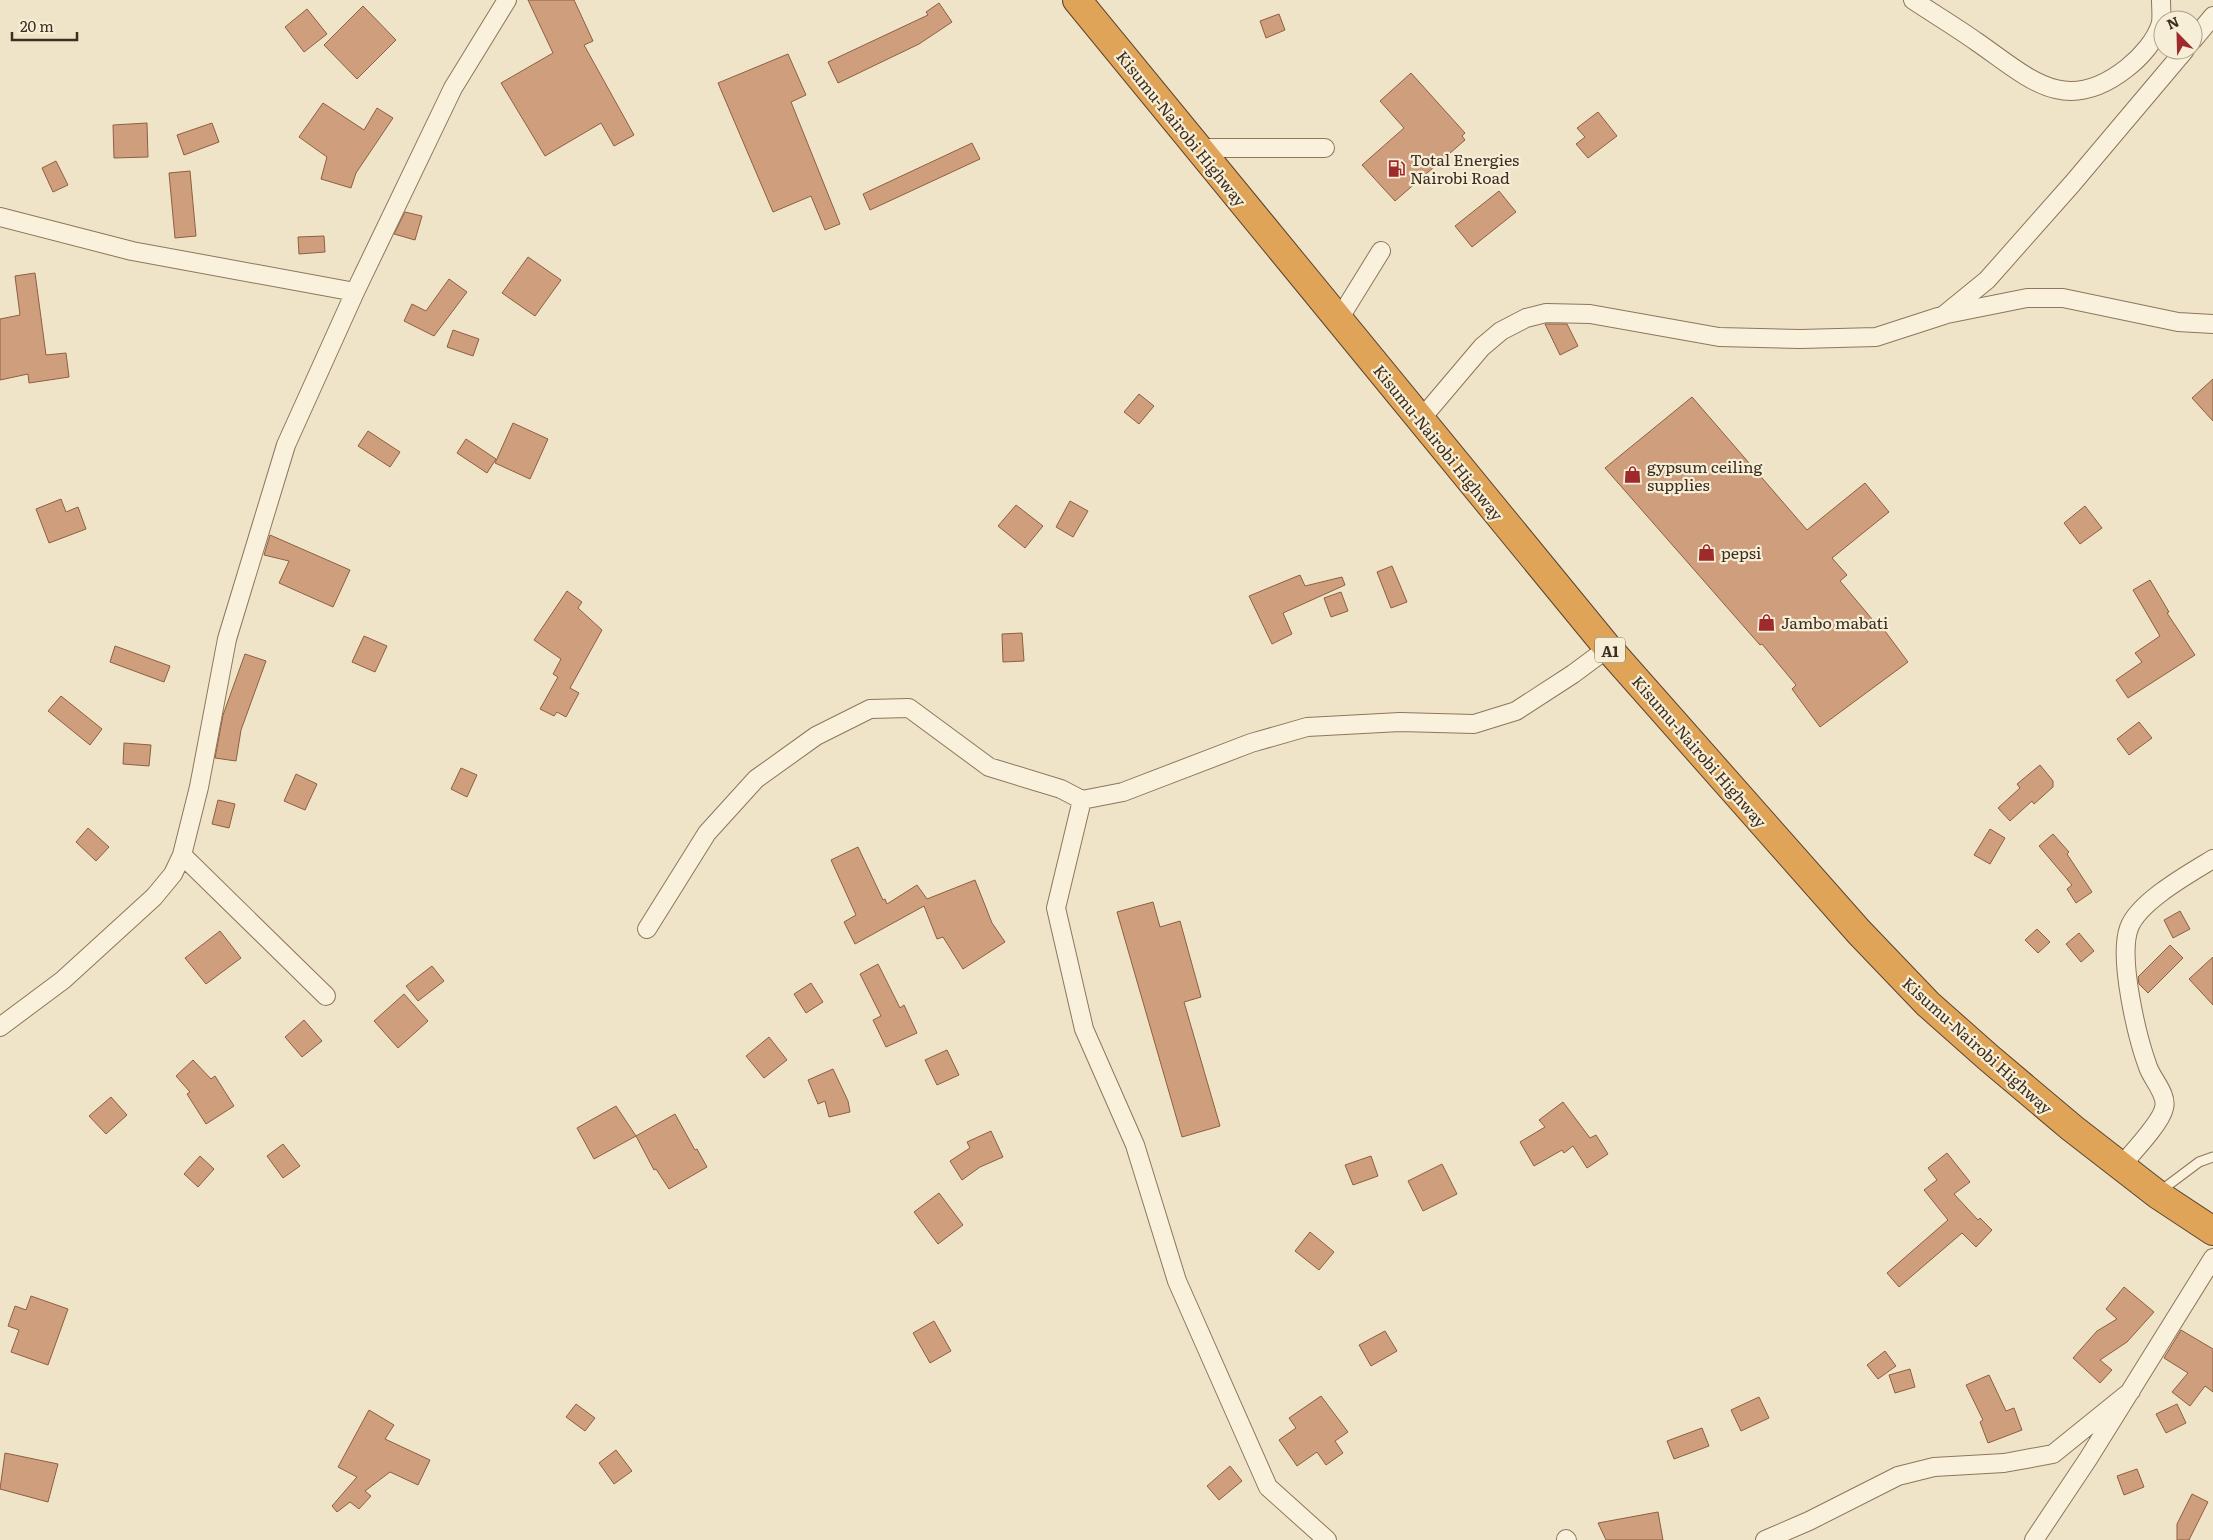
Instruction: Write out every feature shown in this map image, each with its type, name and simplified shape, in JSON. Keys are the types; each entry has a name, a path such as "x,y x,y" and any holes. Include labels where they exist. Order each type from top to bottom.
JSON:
{"highway":[{"name":"Kisumu-Nairobi Highway","path":"1078,0 1608,648 1859,932 1928,1004 1989,1058 2072,1128 2157,1194 2213,1231"}],"street":[{"path":"0,1027 63,980 154,897 172,874 182,855 199,787 227,639 286,445 355,292 453,88 507,0"},
{"path":"1913,0 1977,42 2019,74 2052,90 2086,90 2120,74 2143,55 2161,23 2161,0"},
{"path":"2203,28 2213,16"},
{"path":"1944,315 1987,280 2177,60"},
{"path":"1199,148 1325,148"},
{"path":"0,218 132,251 355,292"},
{"path":"1339,319 1381,251"},
{"path":"1421,420 1488,342 1501,331 1526,318 1546,313 1590,314 1719,337 1800,339 1876,337 1944,315 2027,298 2063,298 2178,322 2213,324"},
{"path":"647,929 707,833 756,779 816,736 870,709 909,708 989,767 1061,789 1082,800 1123,792 1251,743 1306,727 1400,722 1474,724 1516,711 1573,674 1608,648"},
{"path":"1082,800 1056,908 1084,1029 1135,1145 1177,1281 1268,1487 1327,1540"},
{"path":"182,855 326,996"},
{"path":"2121,1166 2161,1117 2165,1107 2163,1096 2150,1073 2143,1053 2134,1009 2126,951 2129,928 2154,898 2213,859"},
{"path":"2034,1540 2213,1258"},
{"path":"1765,1540 1809,1521 1898,1476 1934,1467 2004,1463 2053,1454 2130,1391"}],"lane":[{"path":"2157,1194 2199,1162 2213,1157"}],"building":[{"path":"528,0 574,0 593,41 584,45 634,135 614,146 601,123 545,156 501,83 553,53"},
{"path":"939,3 952,22 919,44 838,83 828,62 928,15 926,12"},
{"path":"363,6 396,40 357,79 324,45"},
{"path":"307,9 327,34 304,52 285,27"},
{"path":"1279,14 1285,30 1266,38 1260,21"},
{"path":"788,54 806,95 791,102 840,224 825,230 811,196 773,212 718,83"},
{"path":"1411,73 1465,133 1462,136 1465,140 1395,201 1362,165 1404,128 1380,101"},
{"path":"323,103 364,130 377,108 393,118 356,173 351,188 321,179 327,157 299,137"},
{"path":"1598,112 1617,136 1588,158 1576,144 1585,137 1577,128"},
{"path":"147,123 148,157 114,158 113,125"},
{"path":"212,123 219,142 184,155 177,135"},
{"path":"972,143 980,159 870,210 863,194"},
{"path":"56,161 68,185 53,192 42,168"},
{"path":"190,171 196,236 175,238 169,173"},
{"path":"1499,191 1516,212 1472,247 1455,226"},
{"path":"405,212 422,216 415,240 394,234"},
{"path":"324,236 325,252 299,254 298,237"},
{"path":"528,257 561,280 535,316 502,293"},
{"path":"35,273 46,355 66,353 69,377 29,383 28,374 0,380 0,319 20,315 15,276"},
{"path":"449,279 467,292 434,336 404,321 412,304 426,311"},
{"path":"1545,324 1567,324 1578,346 1560,355"},
{"path":"453,330 479,339 473,356 447,347"},
{"path":"2213,379 2213,421 2192,398"},
{"path":"1139,394 1154,406 1139,424 1124,412"},
{"path":"1692,397 1807,530 1865,483 1889,512 1832,558 1847,575 1840,581 1877,625 1879,623 1908,662 1820,727 1792,689 1796,685 1762,644 1760,645 1605,468"},
{"path":"513,423 548,439 530,479 495,463"},
{"path":"368,431 400,452 390,467 358,446"},
{"path":"466,439 496,459 487,473 457,453"},
{"path":"61,499 66,512 78,507 86,529 49,543 36,509"},
{"path":"1070,501 1088,511 1073,537 1056,527"},
{"path":"1016,505 1043,526 1025,548 998,526"},
{"path":"2085,506 2102,528 2080,544 2064,523"},
{"path":"270,535 350,570 333,607 279,583 289,561 264,555"},
{"path":"1392,566 1407,602 1391,608 1377,572"},
{"path":"1300,575 1305,586 1342,577 1345,585 1283,613 1292,634 1272,644 1249,596"},
{"path":"2150,580 2169,612 2167,613 2195,655 2128,698 2116,680 2142,662 2135,653 2160,636 2133,590"},
{"path":"567,591 582,602 578,608 602,630 570,688 579,693 566,717 557,712 554,716 540,709 558,677 553,674 561,659 534,640"},
{"path":"1341,592 1348,611 1331,617 1324,598"},
{"path":"1022,633 1024,661 1003,662 1002,634"},
{"path":"364,636 387,646 375,672 352,662"},
{"path":"115,646 170,666 164,682 110,662"},
{"path":"245,654 266,661 241,730 236,761 215,758 223,715"},
{"path":"61,696 102,729 90,745 48,711"},
{"path":"2139,722 2152,738 2129,755 2117,739"},
{"path":"124,743 151,745 149,766 123,764"},
{"path":"2040,765 2053,781 2053,787 2034,804 2032,801 2010,821 1998,808 2020,788 2017,784"},
{"path":"461,768 477,775 467,797 451,789"},
{"path":"296,774 317,784 305,810 284,801"},
{"path":"218,800 235,804 229,828 212,824"},
{"path":"88,828 109,847 96,861 76,842"},
{"path":"1990,829 2005,838 1990,864 1974,855"},
{"path":"2053,834 2069,852 2067,854 2092,892 2076,903 2067,889 2072,885 2039,846"},
{"path":"858,847 883,900 885,899 887,904 917,885 927,899 975,880 992,923 1005,942 963,969 943,937 937,939 924,906 855,944 844,922 856,915 831,860"},
{"path":"1153,902 1160,927 1180,921 1201,997 1184,1002 1220,1126 1182,1137 1117,912"},
{"path":"2180,911 2190,929 2173,938 2164,920"},
{"path":"2037,929 2050,942 2038,953 2025,940"},
{"path":"220,931 241,958 206,984 185,958"},
{"path":"2079,933 2094,951 2081,962 2066,944"},
{"path":"2170,945 2183,958 2148,993 2139,984 2138,977"},
{"path":"2213,957 2213,1005 2189,979"},
{"path":"878,964 900,1008 904,1005 917,1033 886,1047 873,1020 881,1016 860,974"},
{"path":"432,966 444,981 418,1001 406,986"},
{"path":"811,983 823,1002 806,1013 794,994"},
{"path":"404,994 428,1021 398,1048 374,1021"},
{"path":"304,1020 322,1041 302,1057 285,1037"},
{"path":"769,1037 787,1060 764,1078 746,1056"},
{"path":"947,1050 959,1075 937,1085 925,1060"},
{"path":"193,1060 211,1079 215,1076 234,1106 206,1124 187,1094 190,1092 176,1076"},
{"path":"833,1069 848,1101 850,1112 829,1117 825,1101 818,1104 808,1080"},
{"path":"111,1097 127,1115 106,1134 89,1116"},
{"path":"1563,1102 1590,1138 1596,1135 1608,1154 1587,1168 1573,1146 1564,1153 1562,1150 1534,1166 1520,1142 1545,1127 1539,1120"},
{"path":"616,1106 636,1136 594,1159 577,1128"},
{"path":"675,1114 707,1167 669,1189 656,1169 654,1170 636,1136"},
{"path":"991,1131 1003,1157 980,1167 962,1180 950,1161 970,1148 967,1142"},
{"path":"283,1144 300,1166 283,1178 267,1156"},
{"path":"1947,1153 1970,1182 1954,1194 1978,1220 1980,1218 1992,1230 1976,1247 1962,1233 1899,1287 1887,1273 1948,1220 1924,1190 1937,1180 1928,1168"},
{"path":"200,1156 214,1169 198,1187 184,1174"},
{"path":"1371,1156 1378,1176 1353,1185 1345,1165"},
{"path":"1442,1164 1457,1194 1423,1211 1408,1181"},
{"path":"939,1193 963,1225 938,1244 914,1212"},
{"path":"1310,1232 1334,1252 1319,1270 1295,1251"},
{"path":"2124,1287 2154,1312 2127,1342 2100,1360 2112,1370 2100,1383 2073,1358 2097,1331 2117,1319 2106,1309"},
{"path":"31,1296 68,1309 48,1365 11,1352 19,1330 8,1326 15,1306 26,1310"},
{"path":"934,1321 951,1351 930,1363 913,1333"},
{"path":"2181,1330 2213,1349 2213,1392 2205,1386 2190,1406 2172,1392 2188,1373 2164,1358"},
{"path":"1385,1331 1397,1351 1371,1366 1359,1345"},
{"path":"1885,1351 1896,1366 1878,1379 1867,1365"},
{"path":"1910,1369 1915,1387 1895,1393 1889,1375"},
{"path":"1989,1375 2006,1411 2014,1408 2022,1430 1988,1443 1980,1422 1983,1420 1966,1385"},
{"path":"1321,1396 1348,1432 1335,1441 1343,1453 1326,1465 1317,1452 1297,1466 1279,1440 1296,1428 1289,1418"},
{"path":"1759,1397 1769,1418 1741,1431 1731,1410"},
{"path":"576,1404 595,1418 585,1431 566,1417"},
{"path":"2177,1404 2186,1423 2166,1433 2156,1414"},
{"path":"369,1410 394,1425 385,1439 430,1460 418,1485 390,1472 365,1491 371,1496 359,1509 350,1502 337,1512 332,1506 357,1477 338,1467"},
{"path":"1702,1428 1709,1446 1674,1459 1667,1441"},
{"path":"616,1450 632,1471 614,1484 599,1463"},
{"path":"5,1453 58,1464 48,1502 0,1489"},
{"path":"1230,1466 1242,1481 1219,1500 1207,1486"},
{"path":"2137,1469 2144,1487 2124,1495 2117,1476"},
{"path":"2192,1494 2208,1502 2189,1540 2177,1540 2177,1524"},
{"path":"1658,1512 1663,1540 1606,1540 1598,1523"}],"place":[{"name":"Total Energies Nairobi Road","path":"1396,168"},
{"name":"gypsum ceiling supplies","path":"1633,475"},
{"name":"pepsi","path":"1707,552"},
{"name":"Jambo mabati","path":"1767,622"}]}
